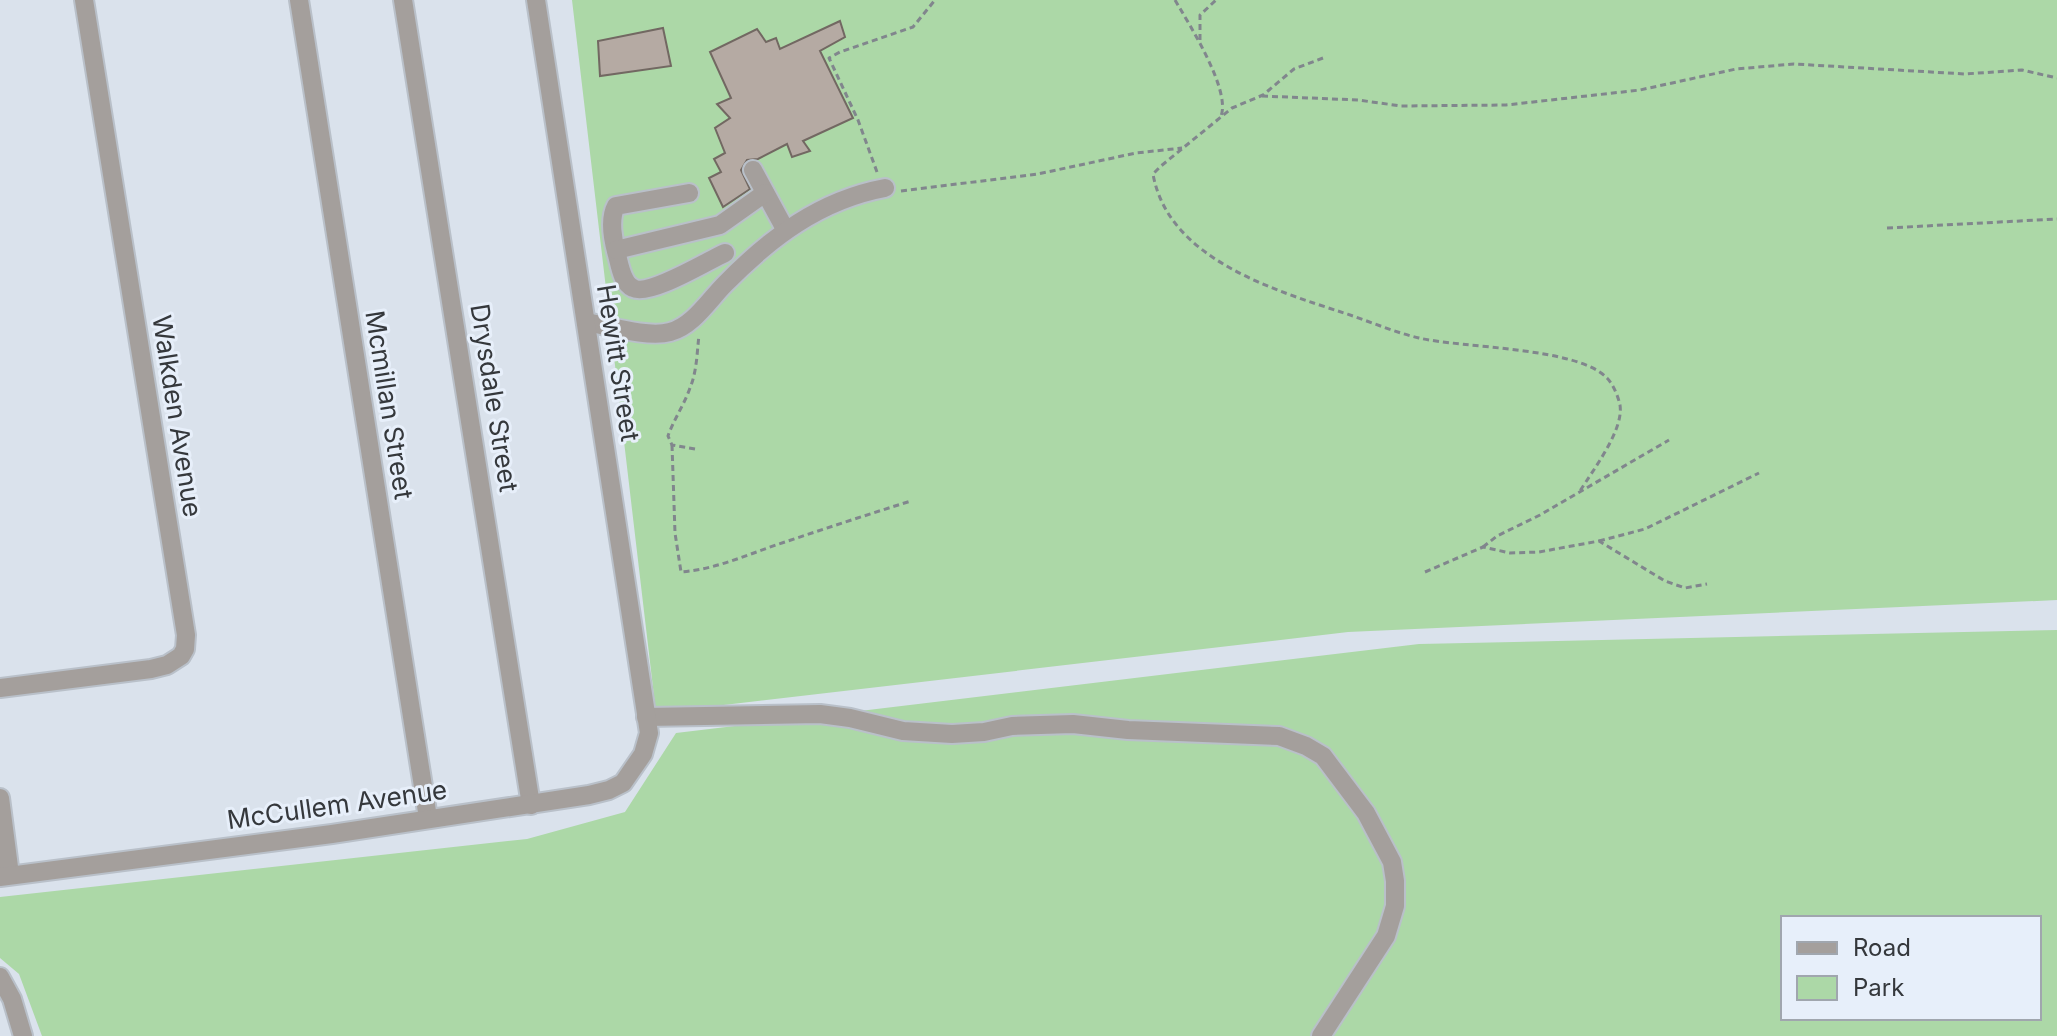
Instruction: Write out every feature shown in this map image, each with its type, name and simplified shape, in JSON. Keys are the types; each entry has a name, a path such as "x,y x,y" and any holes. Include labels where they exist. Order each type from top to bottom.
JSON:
{"street":[{"name":"Walkden Avenue","path":"0,688 151,669 176,661 185,649 183,620 84,0"},
{"name":"Mcmillan Street","path":"299,0 428,818"},
{"name":"Drysdale Street","path":"403,0 531,805"},
{"name":"Hewitt Street","path":"536,0 647,725"},
{"path":"753,170 785,229"},
{"path":"586,322 657,334 672,332 688,323 726,282 785,229 857,193 885,188"},
{"path":"689,193 616,206 612,214 616,250 624,279 630,288 640,291 662,284 725,253"},
{"path":"616,250 720,225 765,193"},
{"path":"647,725 820,714 903,731 952,734 1012,726 1073,724 1128,730 1279,736 1306,746 1323,756 1366,813 1392,862 1395,881 1395,906 1386,936 1321,1036"},
{"name":"McCullem Avenue","path":"5,876 332,834 599,793 623,783 643,754 647,725"},
{"path":"0,798 5,876"},
{"path":"0,977 12,999 23,1036"}],"path":[{"path":"935,0 913,27 829,58 885,188 895,192 1038,174 1136,153 1182,148"},
{"path":"1175,0 1200,43 1222,99 1221,116"},
{"path":"1200,43 1200,15 1216,0"},
{"path":"1323,58 1294,69 1262,96 1232,108 1153,174 1154,185 1180,229 1218,260 1274,290 1419,338 1504,347 1593,368 1606,377 1620,403 1620,416 1604,453 1580,491"},
{"path":"1262,96 1358,100 1401,106 1506,105 1640,90 1736,69 1794,64 1965,74 2022,70 2057,78"},
{"path":"1887,228 2057,219"},
{"path":"699,335 694,377 668,436 672,445 675,533 681,572 729,564 911,501"},
{"path":"1425,572 1483,547 1497,536 1540,515 1669,440"},
{"path":"672,445 695,449"},
{"path":"1483,547 1510,553 1539,552 1645,529 1759,473"},
{"path":"1599,541 1665,581 1685,588 1707,584"}],"green space":[{"path":"572,0 2057,0 2057,600 1348,632 656,713"},
{"path":"2057,630 2057,1036 42,1036 19,974 0,958 0,897 527,839 625,812 676,733 1419,644"}],"building":[{"path":"840,21 845,37 820,51 853,118 803,141 810,151 792,157 787,144 758,159 747,160 741,170 750,189 723,207 709,178 721,172 714,159 725,153 715,128 730,118 717,104 731,98 710,52 757,29 766,42 776,38 780,49"},
{"path":"663,28 671,66 600,76 598,41"}]}
